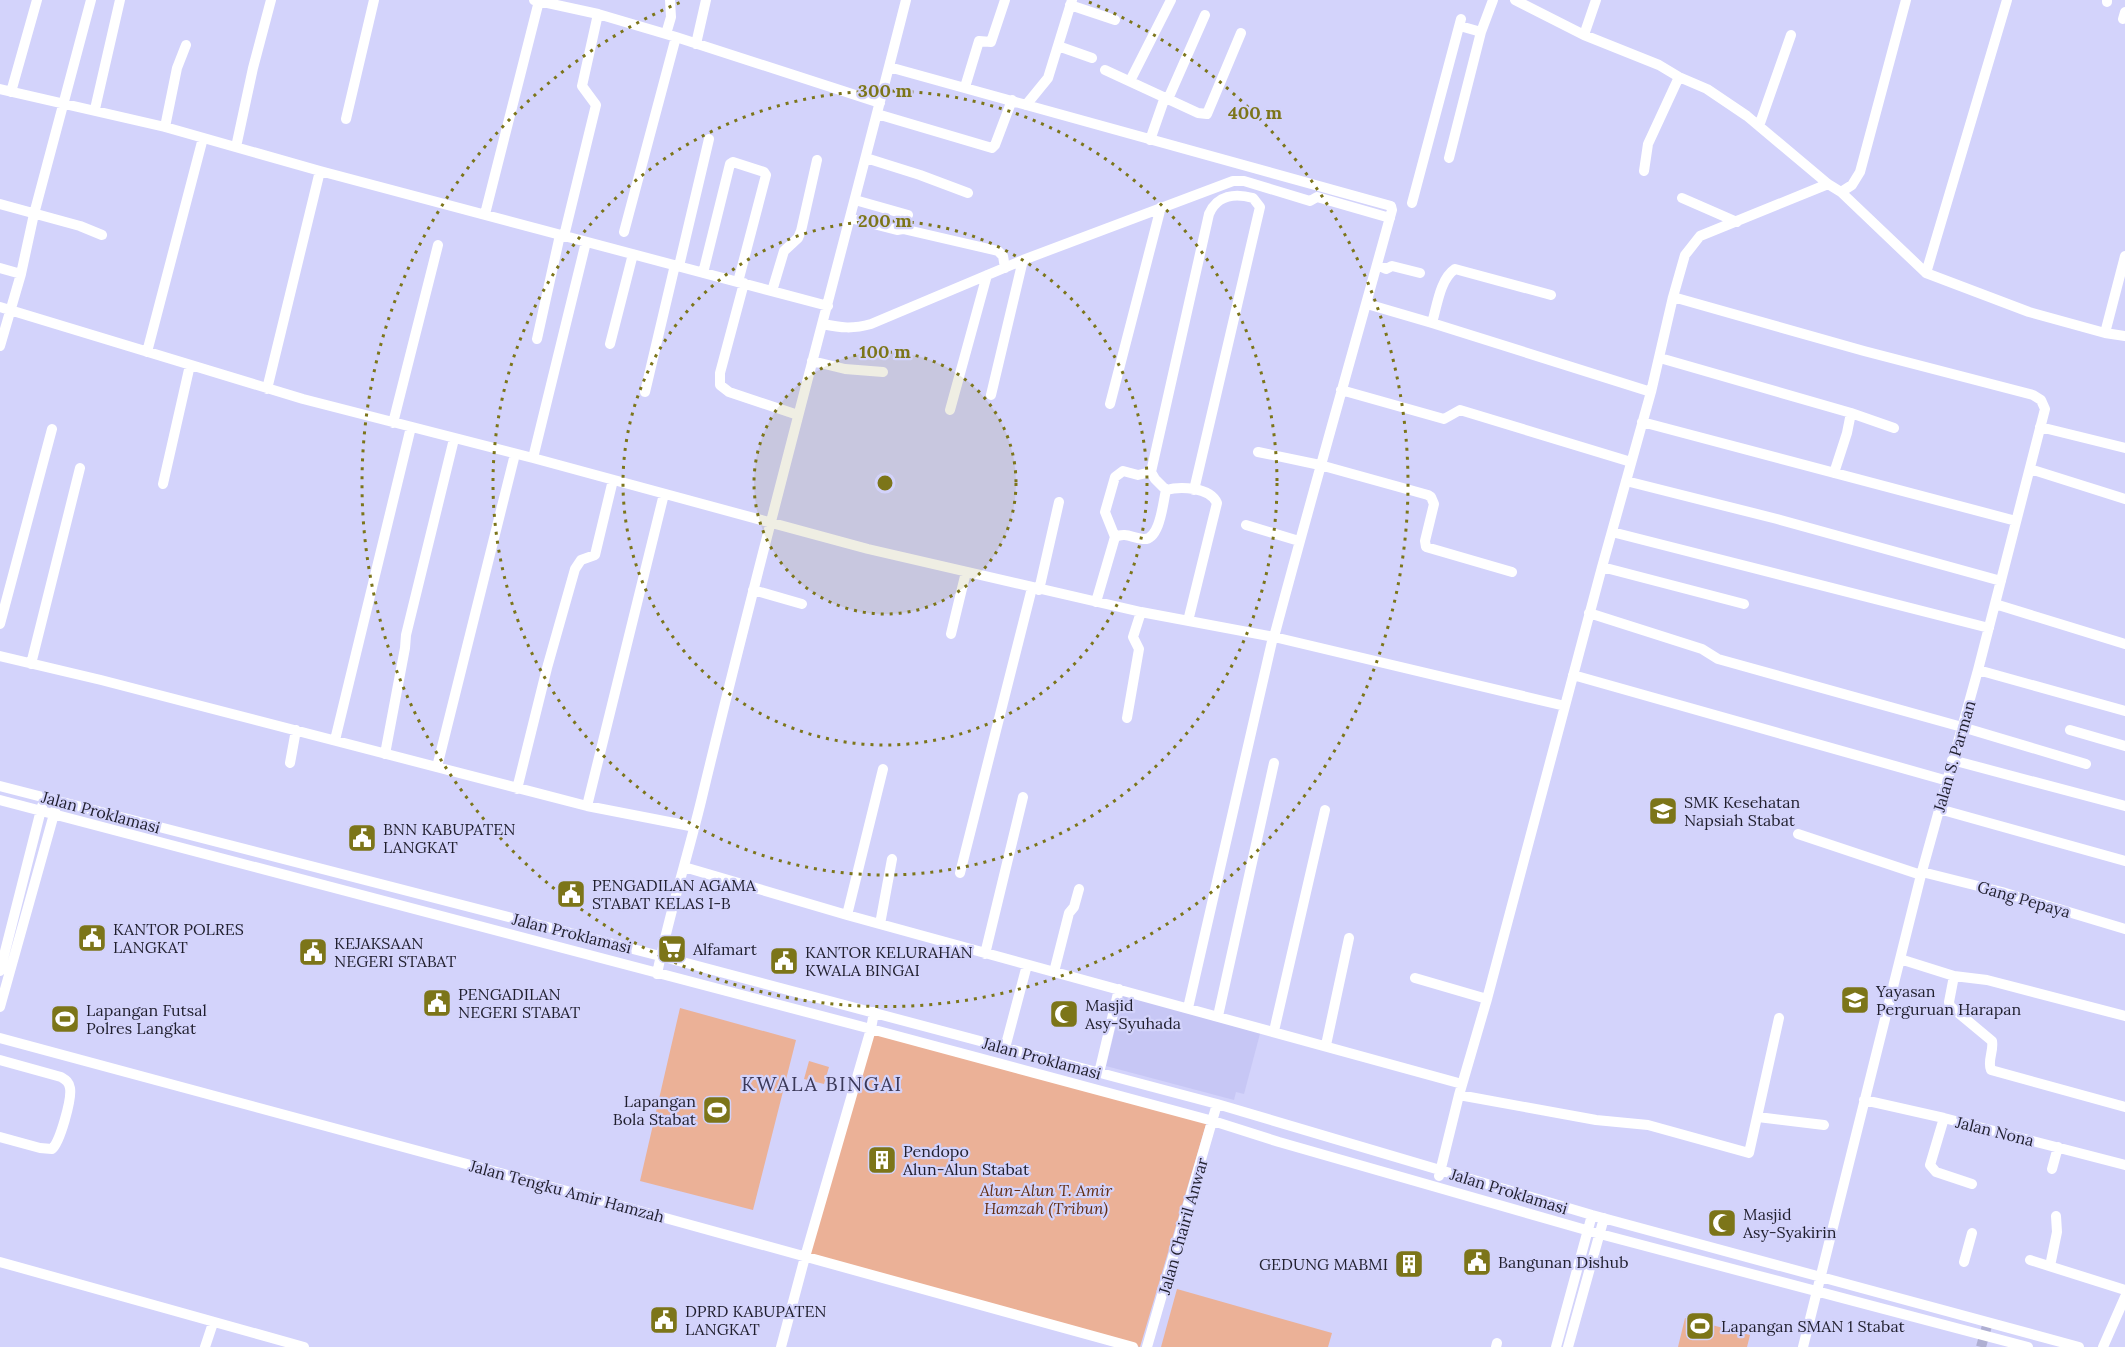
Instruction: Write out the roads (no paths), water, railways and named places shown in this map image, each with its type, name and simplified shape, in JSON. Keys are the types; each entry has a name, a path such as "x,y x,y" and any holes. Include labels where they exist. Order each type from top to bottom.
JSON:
{"street":[{"path":"37,0 5,90 165,126 320,171 485,214 585,248 675,270 703,273 828,306"},
{"path":"0,346 5,309 21,274 34,214 91,0"},
{"path":"95,109 120,0"},
{"path":"236,147 271,0"},
{"path":"346,119 374,0"},
{"path":"624,232 671,36 670,0"},
{"path":"696,44 706,0"},
{"path":"657,974 769,523 828,306 906,0"},
{"path":"964,87 979,41 991,42 1005,0"},
{"path":"1130,81 1171,0"},
{"path":"1449,158 1481,32 1492,0"},
{"path":"1515,0 1584,35 1659,65 1707,89 1747,116 1828,184 1841,192 1926,273 2029,312 2104,333 2125,336"},
{"path":"1584,35 1596,0"},
{"path":"1841,192 1852,185 1860,172 1906,0"},
{"path":"1926,273 2007,0"},
{"path":"485,214 537,1 570,4 696,44 992,148 1012,100"},
{"path":"1026,105 1048,78 1071,3 1115,20"},
{"path":"537,339 560,240 596,105 582,86 598,14"},
{"path":"1150,140 1166,98 1205,15"},
{"path":"1412,203 1460,22 1481,32"},
{"path":"1105,70 1198,113 1207,114 1241,33"},
{"path":"1758,126 1791,35"},
{"path":"165,126 177,68 186,45"},
{"path":"1058,46 1092,58"},
{"path":"890,67 1388,204 1391,215 1273,637 1188,1008"},
{"path":"1644,171 1648,144 1679,77"},
{"path":"147,352 203,138"},
{"path":"645,392 709,139"},
{"path":"866,158 968,193"},
{"path":"772,291 784,251 798,238 801,231 817,160"},
{"path":"703,273 730,164 733,162 764,171 766,175 718,379 720,385 729,392 798,415"},
{"path":"267,389 320,171"},
{"path":"823,324 856,328 987,275 1004,263 1023,260 1220,185 1244,181 1310,201 1317,197 1391,215"},
{"path":"1437,1186 1459,1095 1651,392 1685,255 1700,236 1828,184"},
{"path":"1166,490 1150,472 1209,214 1212,207 1225,197 1233,195 1253,198 1260,207 1194,489"},
{"path":"1682,198 1737,222"},
{"path":"855,200 908,215"},
{"path":"0,204 80,226 102,235"},
{"path":"1110,404 1161,207"},
{"path":"850,218 998,251 1004,263"},
{"path":"393,423 438,245"},
{"path":"533,458 585,248"},
{"path":"2104,333 2125,256"},
{"path":"610,344 631,260"},
{"path":"991,394 1023,260"},
{"path":"1377,265 1386,269 1392,266 1420,273"},
{"path":"0,268 21,274"},
{"path":"1432,322 1445,281 1455,269 1551,295"},
{"path":"951,410 987,275"},
{"name":"Jalan S. Parman","path":"1673,297 1864,351 2033,394 2041,400 2045,409 1978,670 1922,873 1803,1347"},
{"path":"1367,304 1432,322 1651,392"},
{"path":"5,309 267,389 868,549 1035,589 1273,637 1565,706"},
{"path":"1660,358 1851,413 1894,428"},
{"path":"812,362 845,369 883,372"},
{"path":"163,484 190,365"},
{"path":"1341,390 1444,419 1460,410 1631,462"},
{"path":"1834,473 1851,413"},
{"path":"1642,422 2016,522"},
{"path":"335,740 411,427"},
{"path":"2040,427 2125,448"},
{"path":"0,624 52,429"},
{"path":"385,753 406,635 454,439"},
{"path":"1258,452 1320,465 1431,497 1434,504 1425,541 1426,547 1512,572"},
{"path":"436,767 515,454"},
{"path":"31,664 80,468"},
{"path":"2030,469 2125,498"},
{"path":"1096,602 1115,537 1105,512 1115,477 1123,471 1138,475 1150,472"},
{"path":"518,789 574,569 580,560 595,555 613,480"},
{"path":"1626,481 1777,519 2001,581"},
{"path":"1166,490 1182,487 1194,489 1212,496 1217,503 1188,621"},
{"path":"1115,537 1124,534 1143,539 1152,536 1158,527 1166,490"},
{"path":"587,806 664,494"},
{"path":"960,873 1059,502"},
{"path":"1246,525 1299,541"},
{"path":"1611,532 1989,628"},
{"path":"1602,567 1744,604"},
{"path":"951,634 966,572"},
{"path":"753,590 802,604"},
{"path":"1995,604 2125,644"},
{"path":"1126,718 1139,649 1133,637 1141,612"},
{"path":"1589,613 1702,649 1718,658 2086,764"},
{"path":"0,656 587,806 695,827"},
{"path":"1978,670 2125,711"},
{"path":"1573,675 1948,780"},
{"path":"290,763 296,730"},
{"path":"2070,730 2125,746"},
{"path":"1952,760 2125,806"},
{"path":"1218,1016 1274,763"},
{"path":"846,915 883,769"},
{"name":"Jalan Proklamasi","path":"0,786 660,956 1216,1104 1592,1215 2079,1347"},
{"path":"985,954 1023,796"},
{"path":"0,971 43,797"},
{"name":"Jalan Proklamasi","path":"0,800 1213,1121 1588,1231 2028,1347"},
{"path":"0,1007 57,801"},
{"path":"1939,809 2125,861"},
{"path":"1274,1031 1325,810"},
{"name":"Gang Pepaya","path":"1798,834 1922,873 2002,892 2125,929"},
{"path":"880,924 892,860"},
{"path":"684,867 985,954 1462,1084"},
{"path":"354,892 356,878"},
{"path":"1054,972 1069,913 1074,908 1079,889"},
{"path":"1326,1046 1349,938"},
{"path":"1900,959 1954,976 1987,980 2125,1016"},
{"path":"1005,1048 1027,965"},
{"path":"1954,976 1950,1006 1992,1041 1989,1066 1991,1071 2125,1107"},
{"path":"1415,978 1487,999"},
{"path":"1099,1073 1119,989"},
{"path":"782,1347 874,1012"},
{"path":"1459,1095 1596,1120 1648,1125 1749,1153 1779,1018"},
{"name":"Jalan Tengku Amir Hamzah","path":"0,1038 1133,1347"},
{"path":"0,1060 61,1077 67,1080 70,1094 58,1141 52,1149 0,1137"},
{"name":"Jalan Nona","path":"1864,1100 1944,1118 2125,1165"},
{"name":"Jalan Chairil Anwar","path":"1148,1347 1216,1104"},
{"path":"1758,1117 1824,1125"},
{"path":"1944,1118 1930,1165 1936,1172 1972,1184"},
{"path":"2052,1169 2058,1147"},
{"path":"1556,1347 1592,1215"},
{"path":"2050,1266 2057,1232 2056,1216"},
{"path":"1568,1347 1604,1218"},
{"path":"1965,1262 1972,1233"},
{"path":"2030,1260 2125,1290"},
{"path":"0,1262 304,1347"},
{"path":"2103,1347 2125,1297"},
{"path":"205,1347 213,1323"}],"tunnel":[{"path":"1981,1347 1988,1322"}],"place":[{"name":"SMK Kesehatan Napsiah Stabat","path":"1663,811"},
{"name":"BNN KABUPATEN LANGKAT","path":"362,838"},
{"name":"PENGADILAN AGAMA STABAT KELAS I-B","path":"571,894"},
{"name":"KANTOR POLRES LANGKAT","path":"92,938"},
{"name":"Alfamart","path":"672,949"},
{"name":"KEJAKSAAN NEGERI STABAT","path":"313,952"},
{"name":"KANTOR KELURAHAN KWALA BINGAI","path":"784,961"},
{"name":"Yayasan Perguruan Harapan","path":"1855,1000"},
{"name":"PENGADILAN NEGERI STABAT","path":"437,1003"},
{"name":"Masjid Asy-Syuhada","path":"1064,1014"},
{"name":"Lapangan Futsal Polres Langkat","path":"65,1019"},
{"name":"Lapangan Bola Stabat","path":"717,1110"},
{"name":"Pendopo Alun-Alun Stabat","path":"882,1160"},
{"name":"Masjid Asy-Syakirin","path":"1722,1223"},
{"name":"Bangunan Dishub","path":"1477,1262"},
{"name":"GEDUNG MABMI","path":"1409,1264"},
{"name":"DPRD KABUPATEN LANGKAT","path":"664,1320"},
{"name":"Lapangan SMAN 1 Stabat","path":"1700,1326"}],"district":[{"name":"KWALA BINGAI","path":"822,1083"}],"park label":[{"name":"Alun-Alun T. Amir Hamzah (Tribun)","path":"1046,1199"}]}
